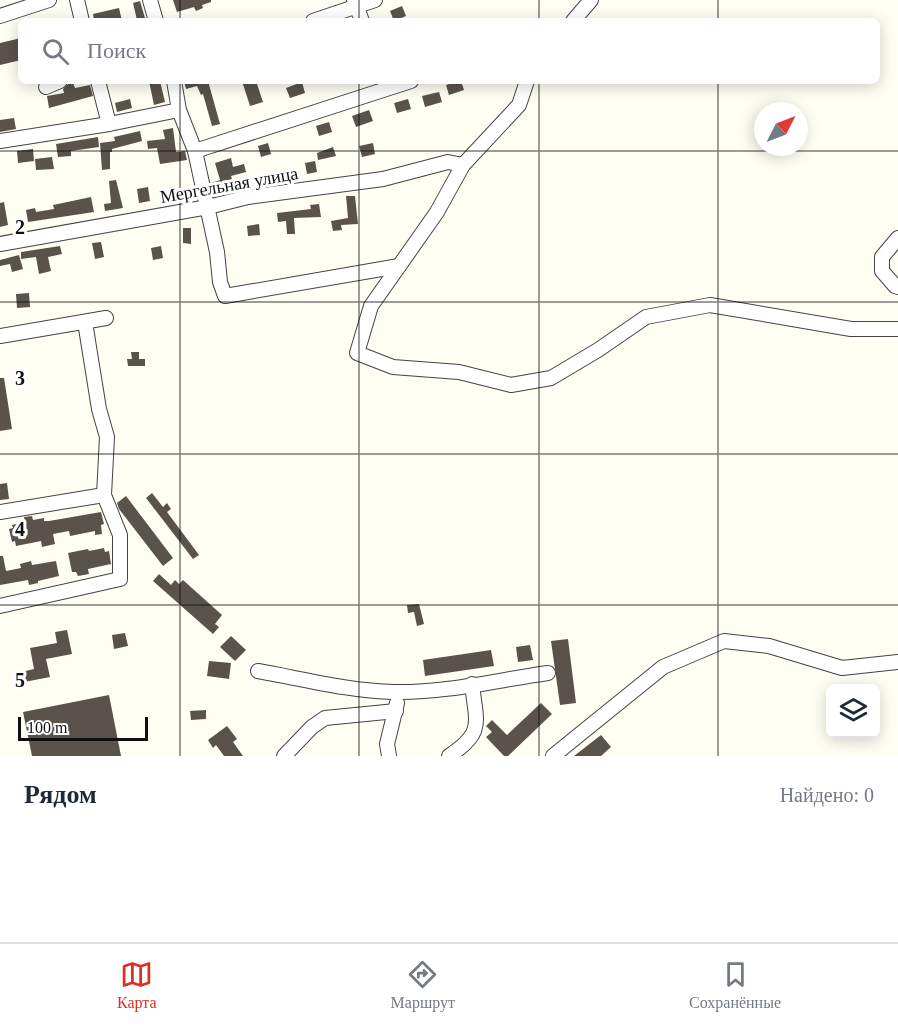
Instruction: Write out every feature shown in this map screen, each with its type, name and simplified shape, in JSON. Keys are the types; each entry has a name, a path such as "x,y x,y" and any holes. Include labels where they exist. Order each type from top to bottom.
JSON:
{"street":[{"path":"0,16 49,0"},
{"path":"77,0 81,18"},
{"path":"150,0 155,18"},
{"path":"320,18 356,3 375,0"},
{"path":"576,18 591,0"},
{"path":"356,3 361,18"},
{"path":"46,87 53,84"},
{"path":"99,84 110,124"},
{"path":"175,84 179,110 195,151 217,252 220,282 225,296 399,266"},
{"path":"526,84 519,105 463,165 438,212 371,306 357,353 393,367 459,372 511,385 551,378 598,350 646,317 710,305 851,329 898,329"},
{"path":"195,151 383,85"},
{"path":"0,141 110,124 179,110"},
{"name":"Мергельная улица","path":"0,244 208,207 248,197 383,178 448,162 463,165"},
{"path":"898,238 882,257 882,271 898,287"},
{"path":"0,336 106,318"},
{"path":"0,606 120,579 120,535 104,495 107,437 99,409 85,322"},
{"path":"0,512 104,495"},
{"path":"553,756 663,667 724,642 768,646 842,668 898,662"},
{"path":"258,671 336,686 398,692 422,692 548,673"},
{"path":"449,756 468,744 476,729 472,684"},
{"path":"389,756 387,744 396,711 398,692"},
{"path":"284,756 312,727 325,718 396,711"}],"building":[{"path":"173,0 211,0 211,2 202,5 203,8 196,11 194,7 177,12"},
{"path":"140,1 145,18 137,18 133,3"},
{"path":"402,6 406,16 393,18 390,11"},
{"path":"119,8 121,18 94,18 93,14"},
{"path":"18,39 18,61 0,65 0,43"},
{"path":"68,84 73,84 75,88 90,85 93,96 49,108 47,96 64,93 63,89"},
{"path":"150,84 161,84 165,102 154,105"},
{"path":"185,84 209,84 220,124 212,126 203,94 201,95 197,86 186,89"},
{"path":"243,84 257,84 263,102 250,106"},
{"path":"303,84 305,93 290,98 286,88"},
{"path":"462,84 464,90 449,95 446,85"},
{"path":"439,92 442,102 425,107 422,96"},
{"path":"130,99 132,108 117,112 115,103"},
{"path":"408,99 411,109 397,113 394,103"},
{"path":"369,110 373,121 356,127 352,116"},
{"path":"14,118 16,129 0,132 0,120"},
{"path":"329,122 332,132 319,136 316,126"},
{"path":"173,128 176,152 185,151 187,160 160,164 157,148 148,149 147,141 165,139 163,130"},
{"path":"140,131 142,141 112,149 110,169 102,170 100,143 115,141 114,137"},
{"path":"98,137 99,147 71,151 71,156 58,157 56,144"},
{"path":"268,143 271,154 261,157 258,146"},
{"path":"373,143 375,154 362,157 359,146"},
{"path":"333,147 336,156 318,160 317,153"},
{"path":"33,149 34,161 18,163 17,151"},
{"path":"52,157 54,169 36,170 35,159"},
{"path":"231,158 233,167 244,164 246,172 231,176 234,186 213,191 211,183 220,180 215,163"},
{"path":"315,161 317,172 307,174 305,163"},
{"path":"116,180 123,208 105,211 104,204 111,203 109,181"},
{"path":"148,187 150,201 139,203 137,189"},
{"path":"346,196 355,196 358,224 341,225 342,230 333,231 331,221 348,218"},
{"path":"91,197 94,212 28,222 26,210 35,208 36,212 54,209 53,205"},
{"path":"4,202 8,225 0,227 0,203"},
{"path":"319,204 321,217 294,218 295,234 287,234 286,221 278,222 277,213 311,209 310,205"},
{"path":"259,224 260,235 248,236 247,226"},
{"path":"183,228 191,228 191,244 183,243"},
{"path":"101,242 104,257 95,259 92,243"},
{"path":"60,246 62,254 48,257 51,271 39,274 36,257 21,259 21,252"},
{"path":"161,246 163,258 153,260 151,248"},
{"path":"19,255 23,269 12,272 10,264 0,266 0,260"},
{"path":"29,293 30,307 17,308 16,294"},
{"path":"131,352 139,352 139,359 145,359 145,366 128,366 127,359 132,359"},
{"path":"0,378 4,378 12,429 0,431"},
{"path":"7,483 9,499 0,500 0,484"},
{"path":"152,493 163,507 167,503 171,509 167,512 199,555 193,559 146,498"},
{"path":"126,496 173,558 163,566 119,509 117,503"},
{"path":"101,512 104,524 101,525 102,534 95,535 95,531 70,536 69,531 53,534 55,544 42,547 41,541 16,546 15,541 12,542 9,529 13,528 12,525 25,522 24,517 32,516 33,520 44,518 44,521 49,521"},
{"path":"104,548 105,552 109,551 111,564 88,569 89,574 78,576 76,572 72,572 68,553"},
{"path":"0,556 3,556 6,571 21,568 20,564 31,561 32,565 56,561 59,576 29,585 28,580 0,585"},
{"path":"159,574 171,585 175,580 179,584 183,580 222,615 215,624 219,627 213,634 153,581"},
{"path":"419,604 424,624 417,626 414,612 408,613 407,605"},
{"path":"67,630 72,654 46,659 50,677 19,683 17,673 34,669 30,648 57,643 55,632"},
{"path":"125,633 128,646 114,649 112,635"},
{"path":"231,636 246,650 235,661 220,647"},
{"path":"568,639 576,703 560,705 551,641"},
{"path":"530,645 533,660 518,662 516,647"},
{"path":"491,650 494,666 425,676 423,660"},
{"path":"209,661 231,663 229,679 207,676"},
{"path":"109,695 121,756 32,756 23,712"},
{"path":"541,703 552,714 508,756 504,756 486,737 492,732 486,726 492,720 507,735"},
{"path":"206,710 206,719 191,720 190,711"},
{"path":"227,726 237,739 233,742 243,756 224,756 216,745 213,748 208,740"},
{"path":"601,735 611,747 601,756 574,756"}]}
